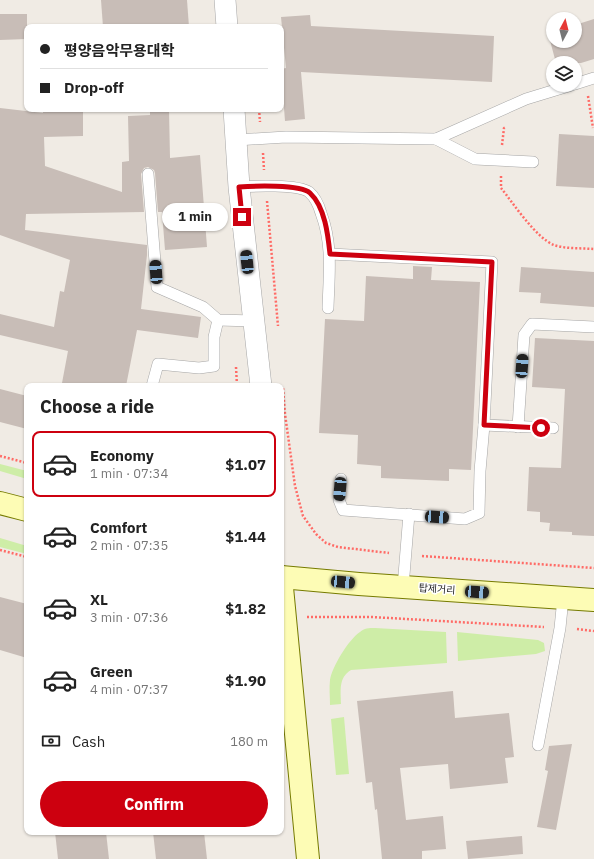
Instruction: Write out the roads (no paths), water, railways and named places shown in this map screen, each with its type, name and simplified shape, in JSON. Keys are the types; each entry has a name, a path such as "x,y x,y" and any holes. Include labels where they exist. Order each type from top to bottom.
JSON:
{"main road":[{"path":"0,503 24,509"},
{"name":"탑제거리","path":"284,577 594,600"},
{"path":"284,606 308,859"}],"street":[{"path":"225,0 227,24"},
{"path":"234,112 239,187 261,383"}],"lane":[{"path":"582,82 594,78"},
{"path":"236,140 286,138 436,139 526,100 551,92"},
{"path":"436,139 475,159 533,162"},
{"path":"148,174 157,286 203,307 218,320 254,321"},
{"path":"239,187 266,186 291,188 308,192 318,202 327,229 330,254 328,308"},
{"path":"330,254 492,262 479,513 465,519 343,510 339,500 341,479"},
{"path":"153,383 158,364 200,368 214,366 214,337 218,320"},
{"path":"518,427 524,335 532,324 594,327"},
{"path":"484,425 552,428"},
{"path":"403,587 409,514"},
{"path":"538,745 560,628 563,598"}]}
